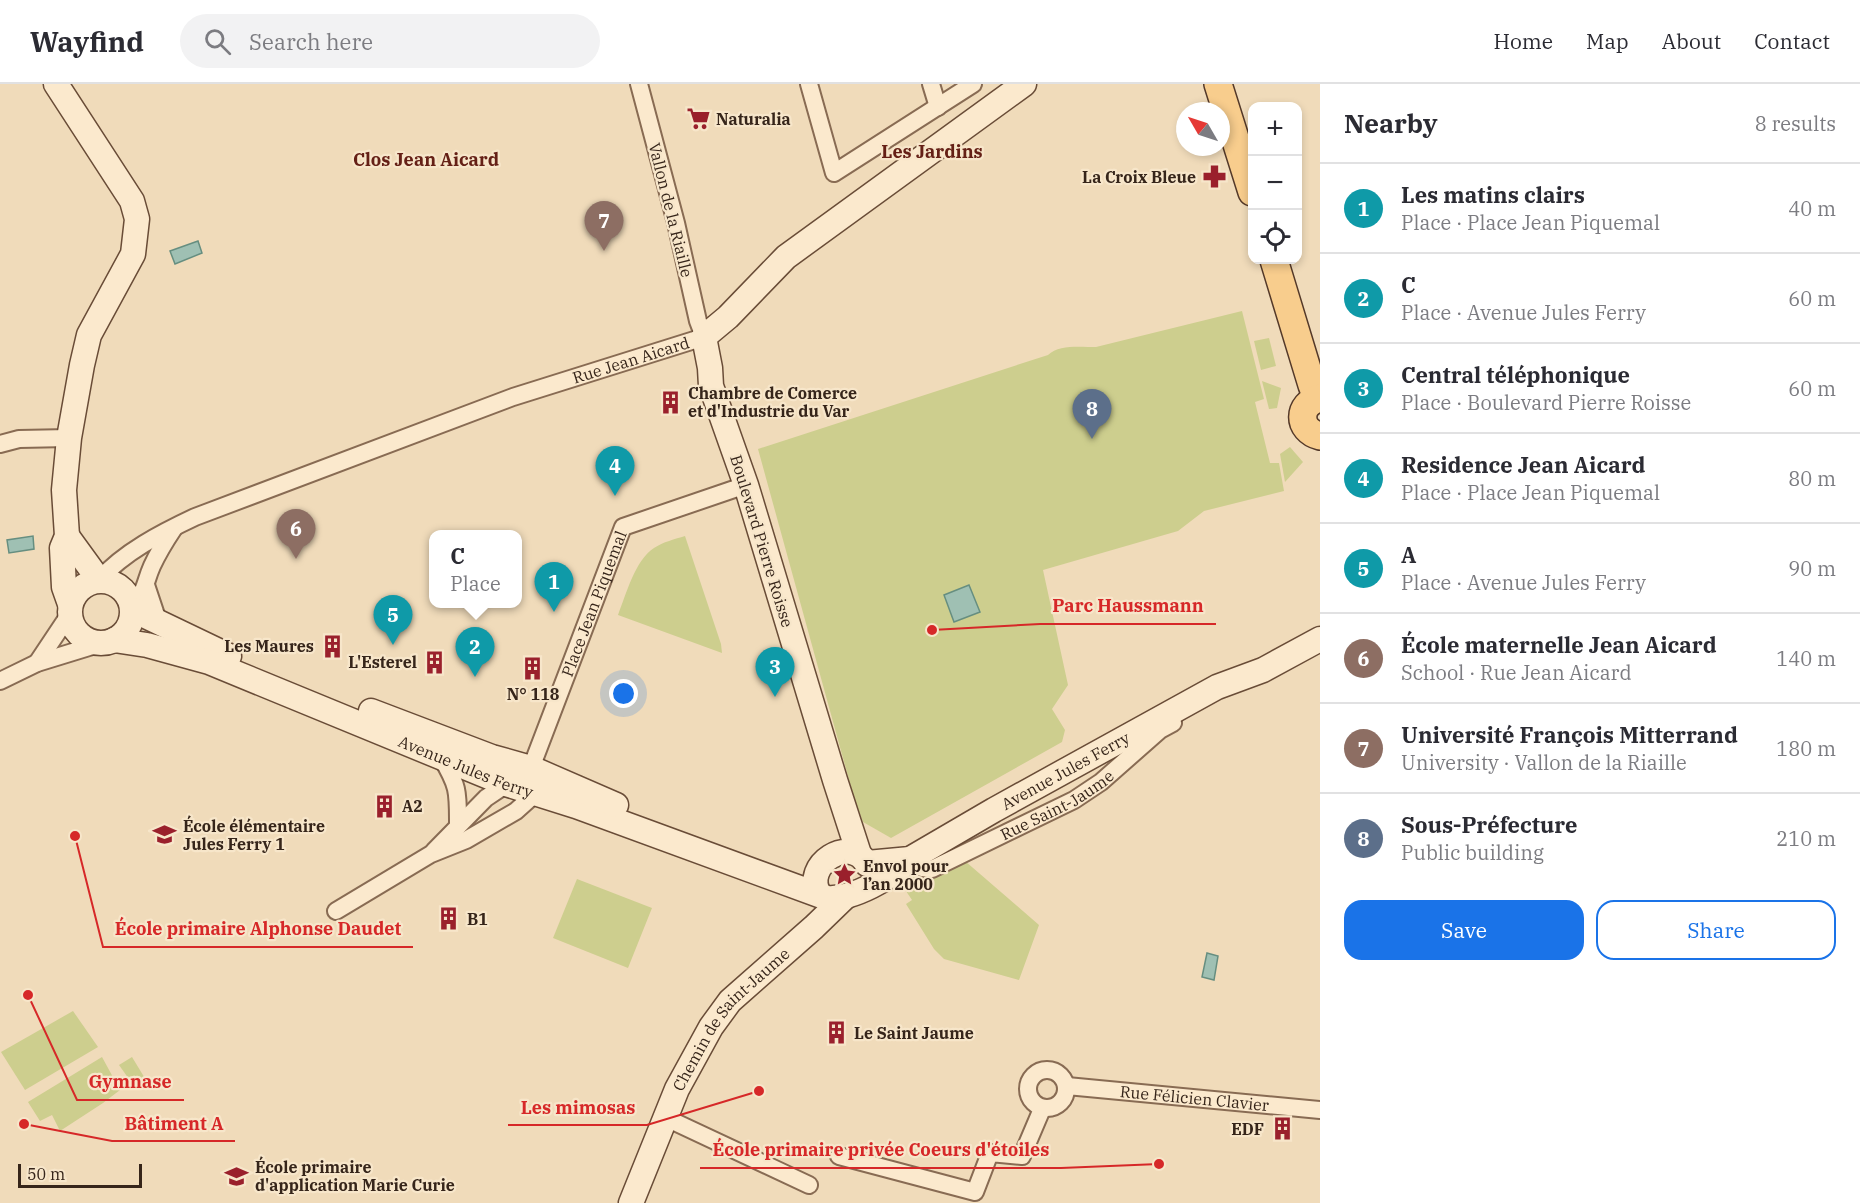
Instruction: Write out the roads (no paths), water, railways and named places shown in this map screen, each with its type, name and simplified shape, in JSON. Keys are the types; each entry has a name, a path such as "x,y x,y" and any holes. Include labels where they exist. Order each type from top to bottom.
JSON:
{"main road":[{"path":"1218,84 1248,179"},
{"path":"1275,264 1312,385 1319,398 1311,401 1305,407 1303,422 1312,434 1320,436"}],"street":[{"path":"56,84 132,201 137,219 133,254 89,335 69,438 64,490 67,536 62,548 64,587 73,626 80,636 90,642 108,642"},
{"name":"Vallon de la Riaille","path":"639,84 676,223 698,321 704,336"},
{"path":"809,84 834,173 973,84"},
{"path":"931,84 938,107"},
{"name":"Rue Jean Aicard","path":"99,580 124,558 174,527 322,468 513,397 704,336 728,317 786,257 1024,84"},
{"name":"Boulevard Pierre Roisse","path":"704,336 711,386 746,485 835,780 857,865"},
{"path":"0,444 19,439 69,438"},
{"name":"Place Jean Piquemal","path":"531,768 623,527 746,485"},
{"path":"132,607 146,585 151,568 174,527"},
{"path":"67,536 99,580"},
{"path":"0,681 37,663 108,642 124,633 130,624 132,607 127,595 120,587 99,580 89,582 81,588 74,595 70,610 37,663"},
{"path":"146,585 158,621"},
{"name":"Avenue Jules Ferry","path":"132,607 223,654 492,757 531,768 663,825 779,870 815,893"},
{"name":"Avenue Jules Ferry","path":"857,865 885,879 901,869 908,861 994,810 1217,687 1258,672 1320,639"},
{"name":"Avenue Jules Ferry","path":"108,642 147,645 209,662 506,784 815,893"},
{"path":"441,756 455,781 458,793 458,826"},
{"path":"336,911 430,854 466,840 516,812 536,793 531,768 486,798 430,854"},
{"path":"825,861 857,865 844,897 827,898 815,893 825,861"},
{"name":"Chemin de Saint-Jaume","path":"796,942 815,893"},
{"name":"Chemin de Saint-Jaume","path":"631,1203 664,1117 711,1027 730,1001 814,927 844,897"},
{"path":"1043,1070 1050,1070 1061,1075 1066,1086 1064,1099 1054,1107 1042,1108 1031,1101 1028,1095 1032,1076 1043,1070"},
{"name":"Rue Félicien Clavier","path":"1066,1086 1320,1110"},
{"path":"838,1156 975,1192 990,1153 1022,1156 1042,1108"},
{"path":"664,1117 809,1185"}],"place":[{"name":"Naturalia","path":"698,119"},
{"name":"La Croix Bleue","path":"1214,177"},
{"name":"Université François Mitterrand","path":"604,251"},
{"name":"Chambre de Comerce et d'Industrie du Var","path":"670,402"},
{"name":"Sous-Préfecture","path":"1092,439"},
{"name":"Residence Jean Aicard","path":"615,496"},
{"name":"École maternelle Jean Aicard","path":"296,559"},
{"name":"Les matins clairs","path":"554,612"},
{"name":"Parc Haussmann","path":"932,630"},
{"name":"A","path":"393,645"},
{"name":"Les Maures","path":"332,646"},
{"name":"L'Esterel","path":"435,662"},
{"name":"N° 118","path":"533,669"},
{"name":"C","path":"475,677"},
{"name":"Central téléphonique","path":"775,697"},
{"name":"A2","path":"384,806"},
{"name":"École élémentaire Jules Ferry 1","path":"165,835"},
{"name":"École primaire Alphonse Daudet","path":"75,836"},
{"name":"Envol pour l’an 2000","path":"845,875"},
{"name":"B1","path":"449,919"},
{"name":"Gymnase","path":"28,995"},
{"name":"Le Saint Jaume","path":"836,1033"},
{"name":"Les mimosas","path":"759,1091"},
{"name":"Bâtiment A","path":"24,1124"},
{"name":"EDF","path":"1282,1129"},
{"name":"École primaire privée Coeurs d'étoiles","path":"1159,1164"},
{"name":"École primaire d'application Marie Curie","path":"237,1176"}],"district":[{"name":"Les Jardins","path":"932,151"},
{"name":"Clos Jean Aicard","path":"426,159"}]}
